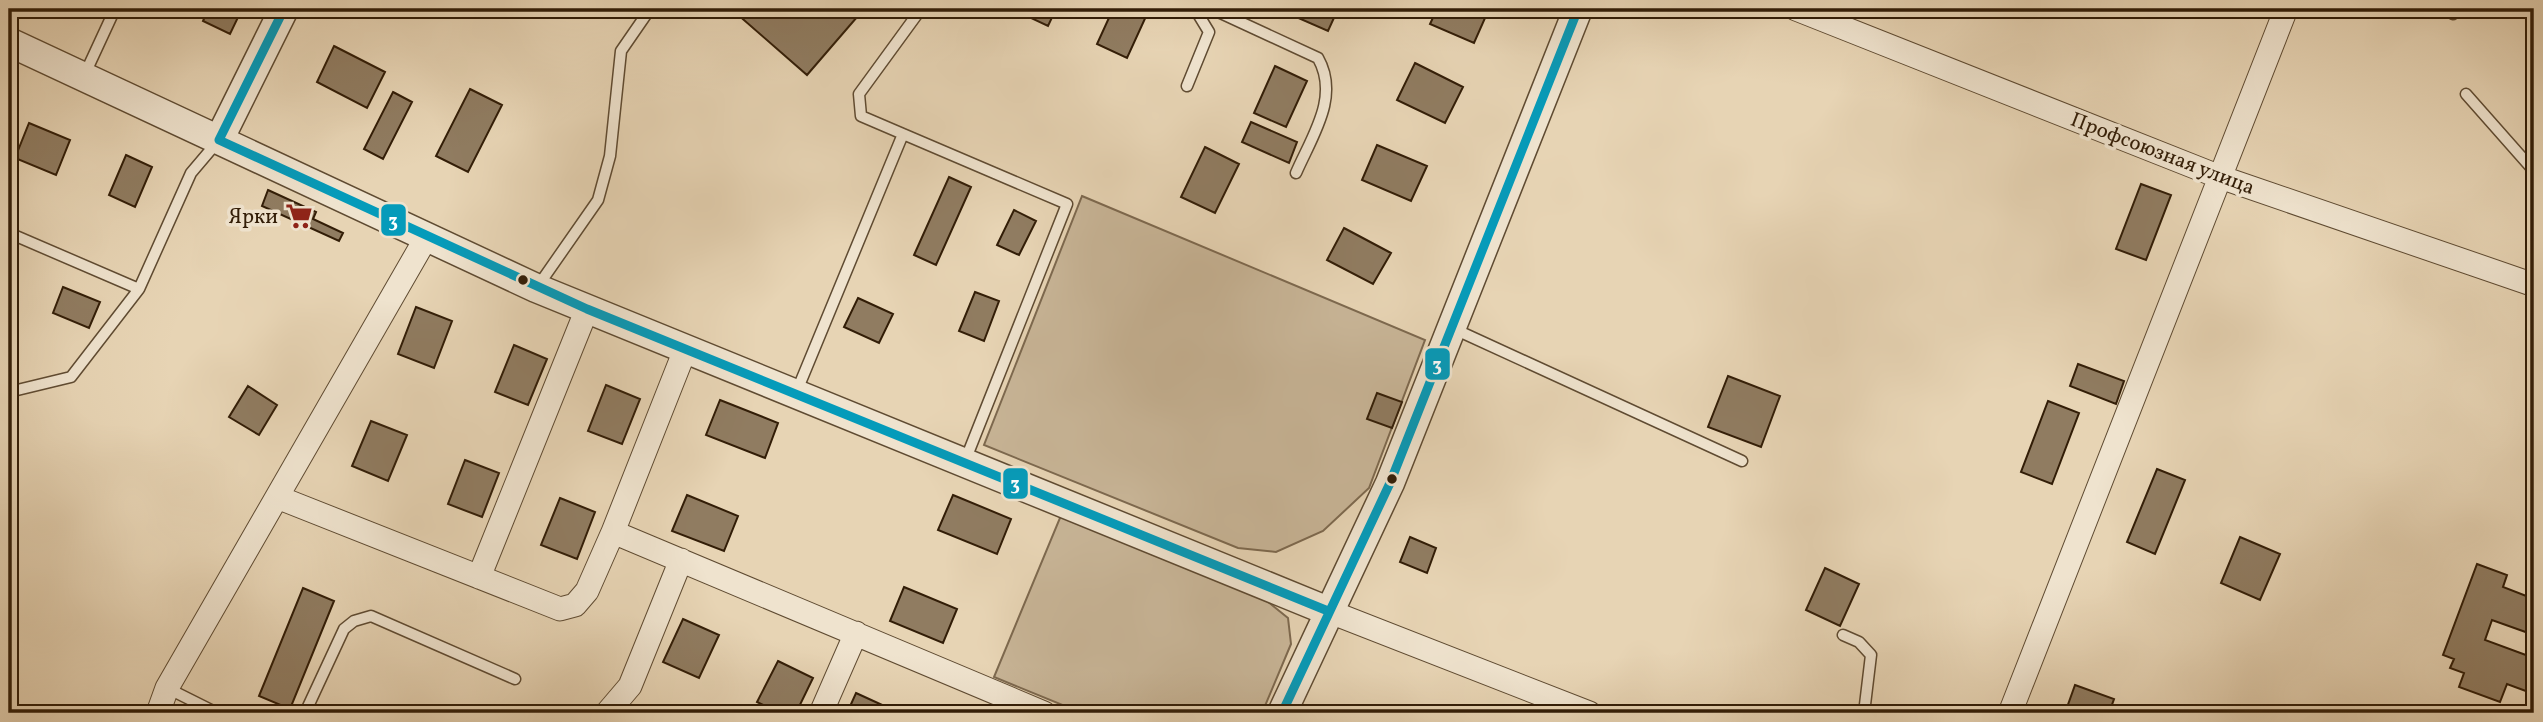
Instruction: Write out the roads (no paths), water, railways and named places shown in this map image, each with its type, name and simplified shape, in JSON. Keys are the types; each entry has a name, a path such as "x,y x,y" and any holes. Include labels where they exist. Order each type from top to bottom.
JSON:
{"street":[{"path":"219,140 284,9"},
{"path":"1282,713 1390,483 1578,9"},
{"name":"Профсоюзная улица","path":"1796,9 2220,177 2534,285"},
{"path":"2010,713 2286,9"},
{"path":"9,42 536,288 1328,611 1589,713"},
{"path":"158,713 167,688 426,238"},
{"path":"479,577 587,309"},
{"path":"277,497 560,609 575,605 587,592 613,532 685,350"},
{"path":"613,532 1044,713"},
{"path":"607,713 629,687 681,560"},
{"path":"821,713 856,633"}],"lane":[{"path":"83,77 115,9"},
{"path":"536,288 598,200 610,156 621,51 650,9"},
{"path":"921,9 912,14 859,94 861,116 1067,204 965,461"},
{"path":"1187,86 1209,32 1195,9"},
{"path":"1212,9 1318,58 1327,75 1328,99 1296,173"},
{"path":"2466,94 2534,171"},
{"path":"795,395 903,134"},
{"path":"9,393 71,377 139,289 191,173 219,140"},
{"path":"9,233 139,289"},
{"path":"1451,328 1742,461"},
{"path":"305,713 344,629 354,621 371,616 515,679"},
{"path":"1843,635 1859,642 1871,656 1864,713"},
{"path":"167,688 217,713"}],"place":[{"name":"Ярки","path":"299,216"}]}
